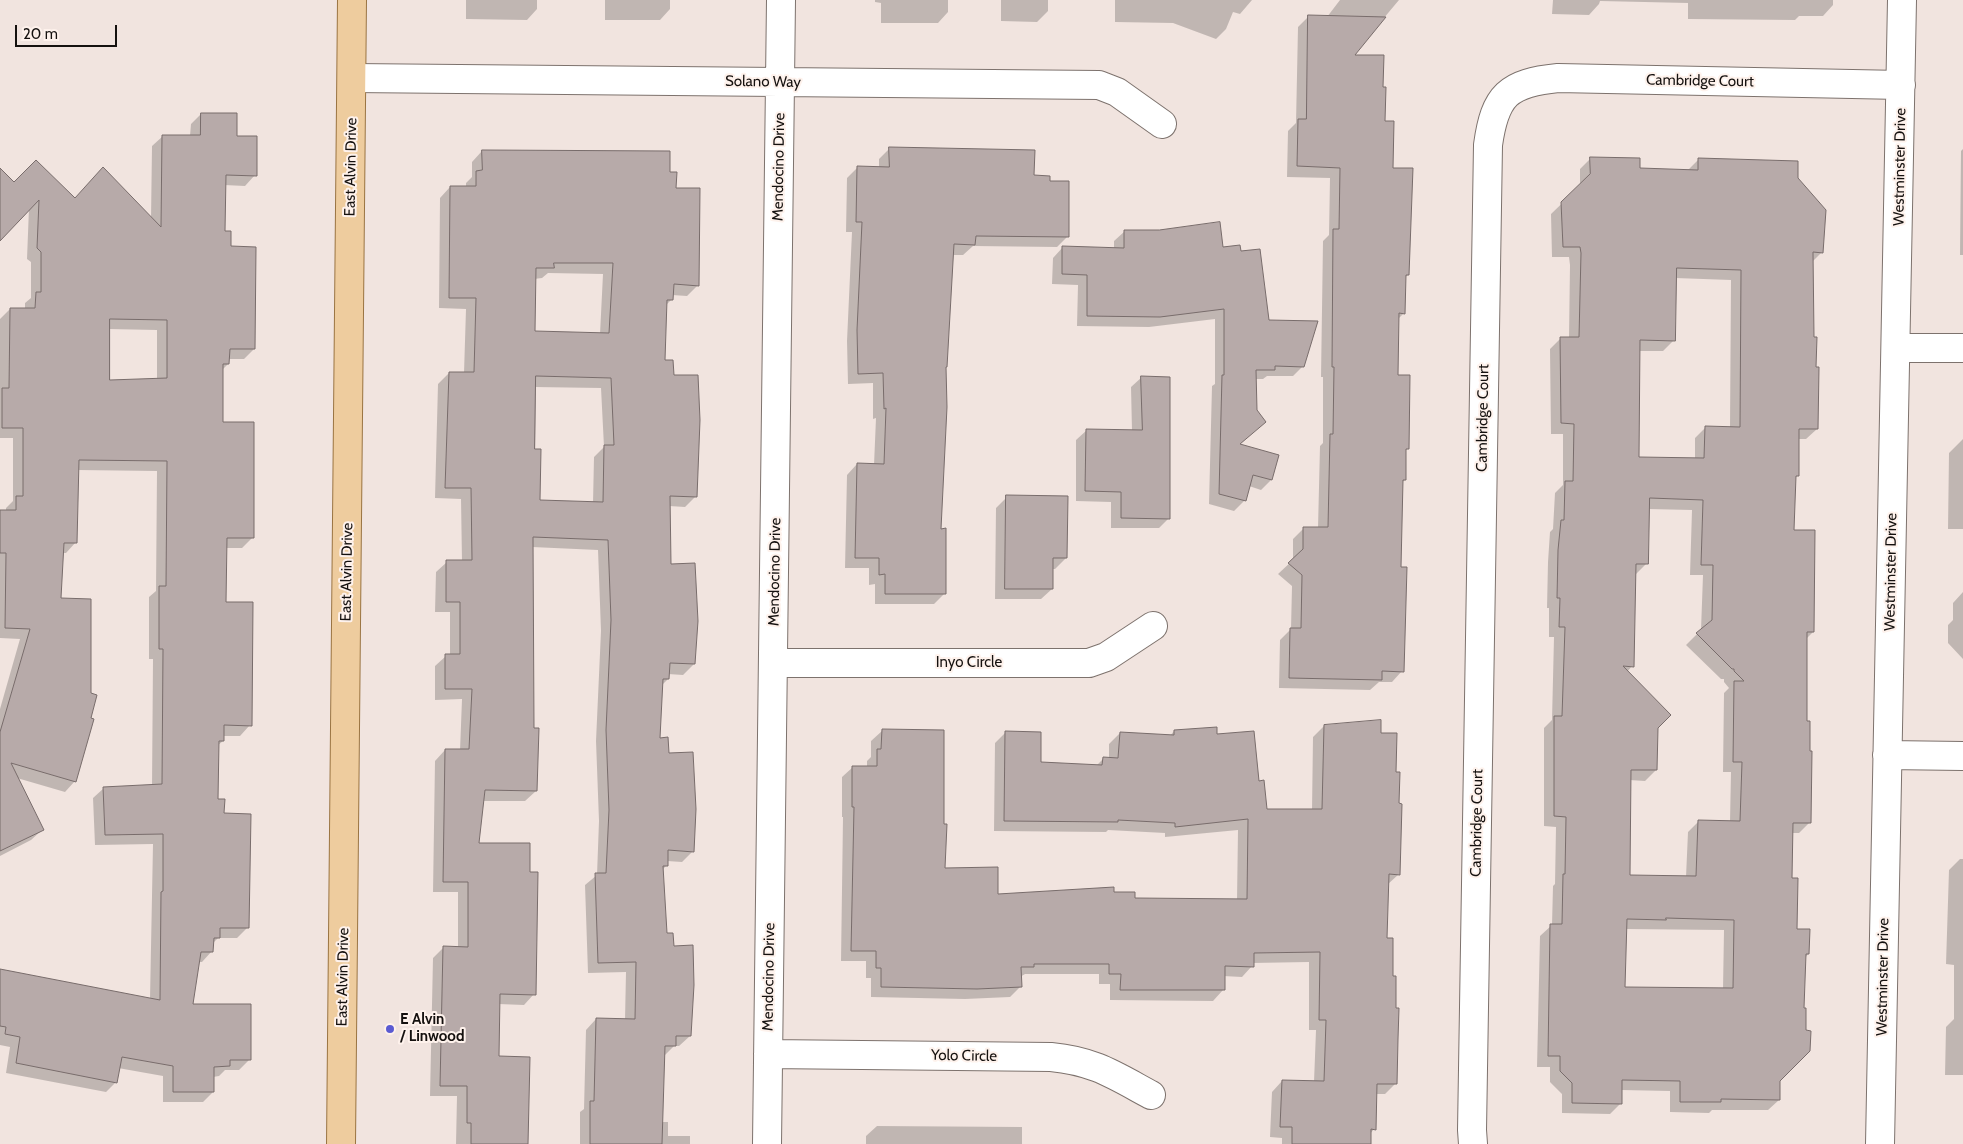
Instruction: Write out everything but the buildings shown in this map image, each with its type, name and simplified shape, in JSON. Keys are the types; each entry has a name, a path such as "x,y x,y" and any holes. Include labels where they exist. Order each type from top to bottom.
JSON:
{"main road":[{"name":"East Alvin Drive","path":"341,1144 352,0"}],"street":[{"name":"Mendocino Drive","path":"767,1144 774,663 780,0"},
{"name":"Westminster Drive","path":"1880,1144 1902,0"},
{"name":"Solano Way","path":"352,78 1099,85 1117,92 1162,124"},
{"name":"Cambridge Court","path":"1474,1144 1472,1130 1488,145 1491,122 1498,106 1506,95 1519,85 1536,80 1558,78 1901,85"},
{"path":"1896,348 1963,348"},
{"name":"Inyo Circle","path":"774,663 1089,663 1106,657 1153,626"},
{"path":"1887,755 1963,756"},
{"name":"Yolo Circle","path":"768,1054 1050,1057 1074,1059 1103,1069 1151,1095"}],"place":[{"name":"E Alvin / Linwood","path":"390,1029"}]}
